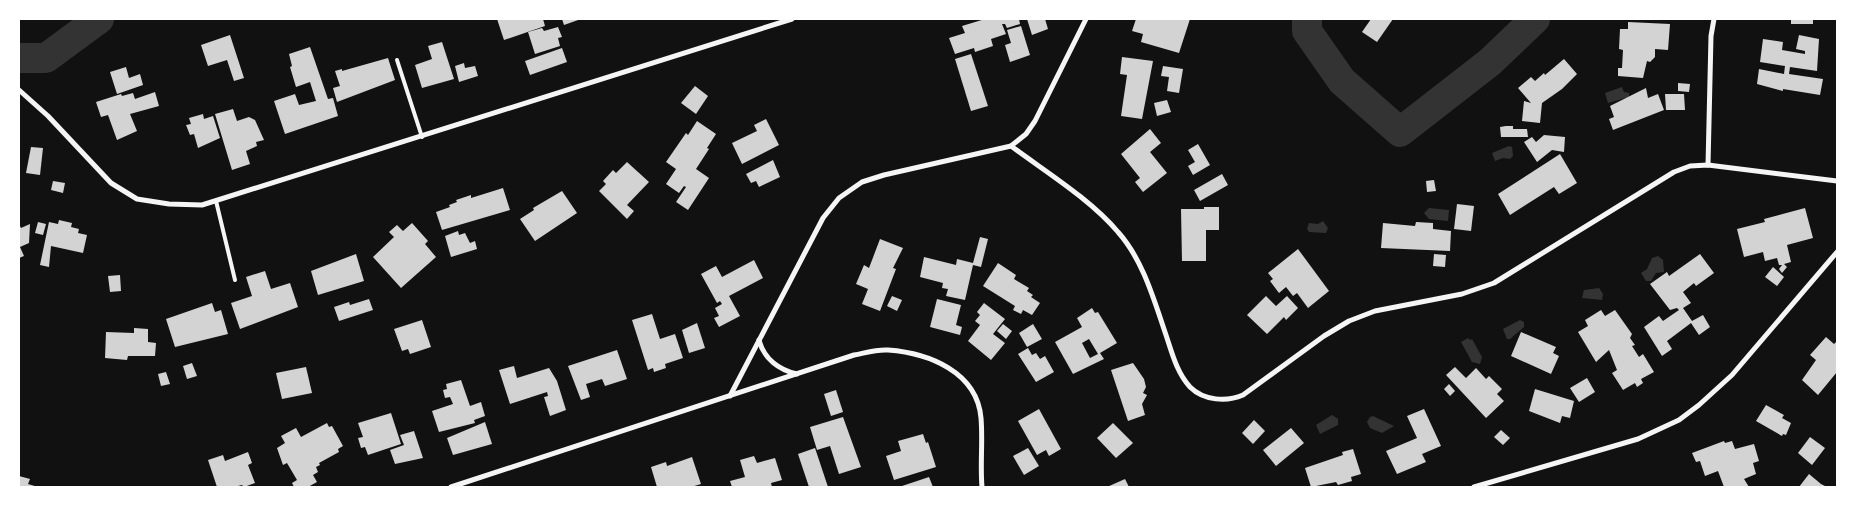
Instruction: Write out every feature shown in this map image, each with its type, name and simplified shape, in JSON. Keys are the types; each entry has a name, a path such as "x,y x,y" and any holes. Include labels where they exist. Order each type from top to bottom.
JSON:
{"street":[{"path":"19,90 48,116 111,183 137,199 169,204 202,205 792,19"},
{"path":"730,396 831,206 849,190 862,182 884,175 1011,146 1026,134 1035,121 1086,19"},
{"path":"1708,165 1710,44 1714,19"},
{"path":"1011,146 1096,210 1118,231 1138,261 1177,366 1191,388 1205,396 1230,400 1243,395 1324,336 1349,321 1375,311 1462,294 1494,283 1652,184 1690,166 1708,165 1837,181"},
{"path":"1474,487 1638,439 1679,420 1700,405 1732,375 1837,252"},
{"path":"760,340 762,349 778,367 798,374"},
{"path":"451,487 854,355 886,349 916,354 942,363 962,377 975,392 981,417 982,487"}],"lane":[{"path":"397,60 422,136"},
{"path":"216,201 235,280"}],"shaded area":[{"path":"1622,87 1624,92 1629,93 1629,97 1608,103 1605,93"},
{"path":"1509,146 1512,147 1513,156 1510,159 1503,158 1495,161 1492,153"},
{"path":"1429,208 1449,210 1448,221 1429,219 1424,213"},
{"path":"1323,221 1328,228 1326,233 1309,232 1307,229 1309,223 1318,224"},
{"path":"1658,256 1663,260 1664,272 1656,273 1651,281 1646,281 1641,273 1647,269 1652,258"},
{"path":"1599,288 1603,294 1602,300 1582,298 1584,290"},
{"path":"1520,320 1524,322 1524,327 1510,339 1507,339 1503,329"},
{"path":"1468,338 1472,339 1482,357 1480,364 1472,362 1461,342"},
{"path":"1332,415 1338,419 1338,425 1320,434 1316,425"},
{"path":"1373,416 1394,426 1382,433 1370,428 1367,422"}],"building":[{"path":"497,19 543,19 545,26 504,40"},
{"path":"562,19 581,19 564,25"},
{"path":"985,19 1019,19 1020,24 1007,28 1005,24 1002,24 1006,34 991,39 993,46 975,52 974,48 955,54 949,38 965,33 962,26"},
{"path":"1027,19 1045,19 1048,29 1032,35"},
{"path":"1136,19 1190,19 1179,53 1141,42 1143,34 1132,31"},
{"path":"1371,19 1393,19 1377,42 1362,32"},
{"path":"1791,19 1813,19 1813,24 1791,24"},
{"path":"1628,22 1670,24 1668,50 1655,49 1655,57 1650,62 1647,61 1643,78 1618,76 1618,68 1622,68 1623,50 1619,49 1620,29 1628,29"},
{"path":"1021,26 1030,55 1010,62 1005,45 1011,43 1007,30"},
{"path":"558,27 562,37 558,38 560,46 535,54 528,32 542,28 544,31"},
{"path":"230,35 244,78 234,81 227,60 208,66 201,45"},
{"path":"1799,35 1819,39 1817,71 1790,67 1789,74 1823,79 1820,95 1783,89 1783,91 1757,84 1759,69 1784,74 1785,66 1760,62 1763,39 1783,42 1782,50 1805,54 1805,51 1796,49"},
{"path":"442,42 454,79 422,88 415,65 432,59 428,46"},
{"path":"310,47 328,99 333,98 338,116 285,134 274,101 295,94 299,105 316,101 310,82 296,87 290,67 292,66 289,54"},
{"path":"562,48 567,62 530,75 525,61"},
{"path":"971,54 988,106 971,111 955,59"},
{"path":"1122,57 1153,61 1142,119 1121,116 1127,75 1120,74"},
{"path":"388,58 395,80 337,102 333,88 340,86 335,71 342,69 342,71"},
{"path":"1564,59 1577,74 1562,89 1542,103 1540,123 1522,121 1524,101 1531,103 1518,88 1531,77 1535,81 1544,73 1545,75"},
{"path":"464,63 465,68 475,66 478,76 459,82 455,66"},
{"path":"1163,66 1183,69 1179,93 1167,91 1169,77 1161,76"},
{"path":"126,67 129,78 140,74 143,85 117,94 110,72"},
{"path":"1678,83 1690,84 1689,92 1678,91"},
{"path":"695,86 708,96 696,114 681,103"},
{"path":"1646,88 1648,98 1658,94 1664,110 1613,130 1609,119 1614,117 1610,106"},
{"path":"155,92 159,106 130,114 137,131 117,140 108,115 101,117 96,102 121,94 122,96 133,93 135,99"},
{"path":"1665,94 1684,94 1685,110 1666,110"},
{"path":"1167,100 1171,112 1157,116 1154,103"},
{"path":"233,109 237,121 249,117 255,120 264,140 256,142 257,146 246,151 250,164 232,170 215,114"},
{"path":"203,114 204,119 213,116 220,138 198,148 194,134 190,135 186,125 191,124 189,118"},
{"path":"766,119 779,145 742,164 732,143 757,131 754,125"},
{"path":"697,121 716,134 696,169 709,178 688,210 676,202 686,187 684,186 679,193 666,184 676,169 666,162 686,133 688,135"},
{"path":"1513,126 1513,129 1527,129 1528,137 1501,137 1500,127"},
{"path":"1150,129 1161,143 1150,152 1167,173 1143,192 1135,182 1140,178 1121,154"},
{"path":"1544,135 1565,137 1564,152 1552,150 1537,162 1524,142 1532,137 1536,142"},
{"path":"1198,144 1210,165 1193,175 1188,166 1195,162 1188,150"},
{"path":"31,147 43,148 40,175 26,173"},
{"path":"1560,154 1577,183 1559,194 1554,187 1510,215 1498,194"},
{"path":"773,160 780,177 759,187 756,181 751,183 746,174"},
{"path":"627,162 649,182 627,205 634,211 627,219 599,191 606,184 603,181 613,170 616,173"},
{"path":"1222,174 1228,185 1200,201 1194,190"},
{"path":"1434,180 1436,191 1427,192 1426,181"},
{"path":"53,181 65,183 63,193 51,190"},
{"path":"503,188 510,210 442,230 436,212 450,207 449,205 457,202 456,200 471,195 471,198"},
{"path":"562,191 577,213 535,241 520,219 534,210 533,208"},
{"path":"1457,204 1474,206 1471,231 1454,229"},
{"path":"1204,207 1219,207 1219,230 1206,230 1206,261 1182,261 1181,209 1204,209"},
{"path":"1805,208 1813,238 1787,245 1791,262 1784,264 1787,267 1782,273 1779,269 1782,265 1779,265 1777,258 1765,261 1763,252 1744,257 1737,229 1765,222 1764,219"},
{"path":"59,220 72,223 71,227 79,229 78,233 87,235 83,253 51,246 49,267 40,265 49,222 58,224"},
{"path":"38,222 46,224 43,235 35,233"},
{"path":"1416,222 1433,223 1433,229 1451,231 1450,251 1381,248 1383,223 1415,226"},
{"path":"412,223 428,241 425,244 436,257 401,288 373,257 394,237 389,232 397,225 403,231"},
{"path":"19,224 21,228 30,224 29,243 20,247 24,256 19,258"},
{"path":"458,231 459,235 465,233 470,243 475,241 477,249 451,257 445,236"},
{"path":"980,237 988,239 981,267 973,265 965,300 946,296 948,289 942,288 943,283 920,277 924,257 956,265 957,259 973,263"},
{"path":"880,239 903,248 893,268 896,269 880,311 862,304 868,289 856,284 864,265 869,268"},
{"path":"1298,249 1329,291 1308,308 1297,293 1293,296 1286,287 1279,293 1270,281 1273,279 1268,273"},
{"path":"356,254 364,281 318,295 311,271"},
{"path":"1434,254 1446,255 1445,267 1433,266"},
{"path":"1700,254 1714,273 1696,286 1694,283 1683,292 1691,303 1683,308 1692,321 1703,315 1710,327 1699,335 1691,323 1667,341 1672,349 1662,356 1644,327 1659,316 1663,321 1679,310 1677,308 1670,310 1650,284 1667,272 1669,276"},
{"path":"754,260 763,278 729,296 740,316 719,327 714,318 719,316 715,308 722,304 720,301 717,303 701,274 716,266 722,277"},
{"path":"998,263 1016,275 1014,279 1029,288 1027,291 1033,295 1031,297 1040,303 1032,315 1023,310 1021,314 1013,310 1015,306 983,286"},
{"path":"1773,267 1784,277 1777,286 1765,277"},
{"path":"265,271 271,289 290,283 298,307 240,329 231,303 252,296 246,277"},
{"path":"120,275 121,291 110,292 108,276"},
{"path":"892,296 902,300 897,311 887,306"},
{"path":"1266,296 1276,306 1287,296 1298,308 1286,320 1284,317 1267,334 1247,315"},
{"path":"369,299 373,310 339,321 334,307 349,302 350,305"},
{"path":"937,299 961,305 956,325 962,327 960,335 930,327"},
{"path":"212,303 215,312 221,310 228,334 175,347 166,319"},
{"path":"984,303 1005,319 993,334 1005,343 991,360 968,341 980,325 975,321 980,315 977,312"},
{"path":"1092,308 1095,313 1098,312 1117,343 1100,353 1104,359 1073,374 1055,342 1082,327 1077,318","holes":["1089,339 1098,354 1090,358 1082,343"]},
{"path":"1601,310 1605,316 1615,310 1632,334 1630,338 1635,345 1632,346 1639,357 1643,354 1654,372 1641,379 1643,383 1637,387 1635,383 1623,390 1612,373 1617,370 1609,350 1596,362 1578,332 1588,326 1585,320"},
{"path":"652,314 660,339 675,334 683,358 665,364 666,368 654,372 653,368 648,370 632,320"},
{"path":"422,320 431,347 410,354 408,349 402,351 394,329"},
{"path":"697,323 705,348 689,353 682,330"},
{"path":"1003,324 1012,331 1006,339 997,331"},
{"path":"1033,324 1042,339 1027,347 1019,333"},
{"path":"134,328 148,329 148,342 156,343 155,356 128,356 127,360 105,358 106,332 134,333"},
{"path":"1521,332 1556,347 1553,353 1559,356 1551,374 1511,356"},
{"path":"1826,337 1834,344 1837,341 1837,372 1818,395 1802,380 1816,360 1810,355"},
{"path":"1028,348 1032,355 1036,353 1040,359 1045,356 1054,372 1036,382 1018,354"},
{"path":"617,350 627,379 605,386 602,379 586,384 590,397 581,400 568,366"},
{"path":"192,363 197,376 187,379 183,366"},
{"path":"1133,363 1144,379 1146,387 1143,393 1147,395 1142,404 1145,415 1128,421 1111,370"},
{"path":"514,366 517,378 549,368 557,381 566,410 550,416 544,397 548,396 547,392 510,404 499,370"},
{"path":"306,367 312,393 282,399 276,373"},
{"path":"1455,367 1466,378 1476,368 1486,379 1489,376 1502,389 1497,394 1504,401 1486,418 1446,375"},
{"path":"166,372 170,384 161,386 158,374"},
{"path":"1587,378 1595,392 1579,402 1570,388"},
{"path":"461,380 470,406 481,402 485,416 474,420 475,423 439,432 432,411 453,404 450,397 445,398 443,390 447,389 446,384"},
{"path":"1449,384 1455,391 1450,396 1444,389"},
{"path":"1535,389 1574,401 1570,418 1562,416 1560,423 1529,411"},
{"path":"836,390 843,412 831,416 824,394"},
{"path":"1766,405 1784,415 1782,418 1791,423 1786,435 1783,434 1782,436 1756,421"},
{"path":"1039,409 1061,449 1049,456 1046,450 1037,455 1018,421"},
{"path":"1424,409 1441,446 1422,454 1426,462 1397,474 1386,451 1417,438 1407,416"},
{"path":"391,413 401,444 368,455 365,447 361,448 358,438 363,437 358,423"},
{"path":"843,417 861,467 839,474 830,446 817,450 810,427"},
{"path":"1254,420 1265,431 1253,444 1242,433"},
{"path":"485,422 492,444 453,455 447,438"},
{"path":"327,423 329,427 332,426 343,446 338,449 339,452 319,463 320,465 316,467 318,472 313,475 317,482 308,487 294,487 292,483 297,480 287,463 283,465 277,448 285,443 281,436 296,428 301,437"},
{"path":"1113,423 1133,443 1116,458 1097,438"},
{"path":"1291,428 1304,443 1276,466 1263,450"},
{"path":"1501,430 1510,438 1503,445 1494,437"},
{"path":"414,431 423,458 395,464 390,450 404,445 400,435"},
{"path":"923,434 926,443 928,442 936,467 894,480 886,456 901,451 898,441"},
{"path":"1810,437 1825,448 1812,465 1798,453"},
{"path":"1724,441 1725,443 1732,441 1735,449 1754,444 1759,461 1753,463 1756,474 1744,479 1749,487 1724,487 1718,471 1705,476 1700,461 1696,462 1692,453"},
{"path":"815,448 828,487 809,487 798,454"},
{"path":"1028,448 1039,466 1024,475 1013,456"},
{"path":"1353,449 1361,474 1351,477 1352,481 1338,485 1336,482 1311,487 1305,468 1343,455 1342,452"},
{"path":"248,452 252,463 248,465 255,483 244,487 242,485 217,487 208,460 223,455 225,461"},
{"path":"754,456 757,463 775,458 782,480 771,483 772,487 732,487 730,481 745,477 740,460"},
{"path":"692,457 701,484 691,487 657,487 651,467 666,462 667,466"},
{"path":"1809,474 1821,484 1827,487 1799,487"},
{"path":"19,476 30,479 28,484 38,487 19,487"},
{"path":"929,477 933,487 902,486"},
{"path":"1125,479 1129,487 1107,487"}],"waterway":[{"path":"19,58 46,58 99,19"},
{"path":"1307,19 1307,31 1342,81 1400,132 1490,62 1535,19"}]}
